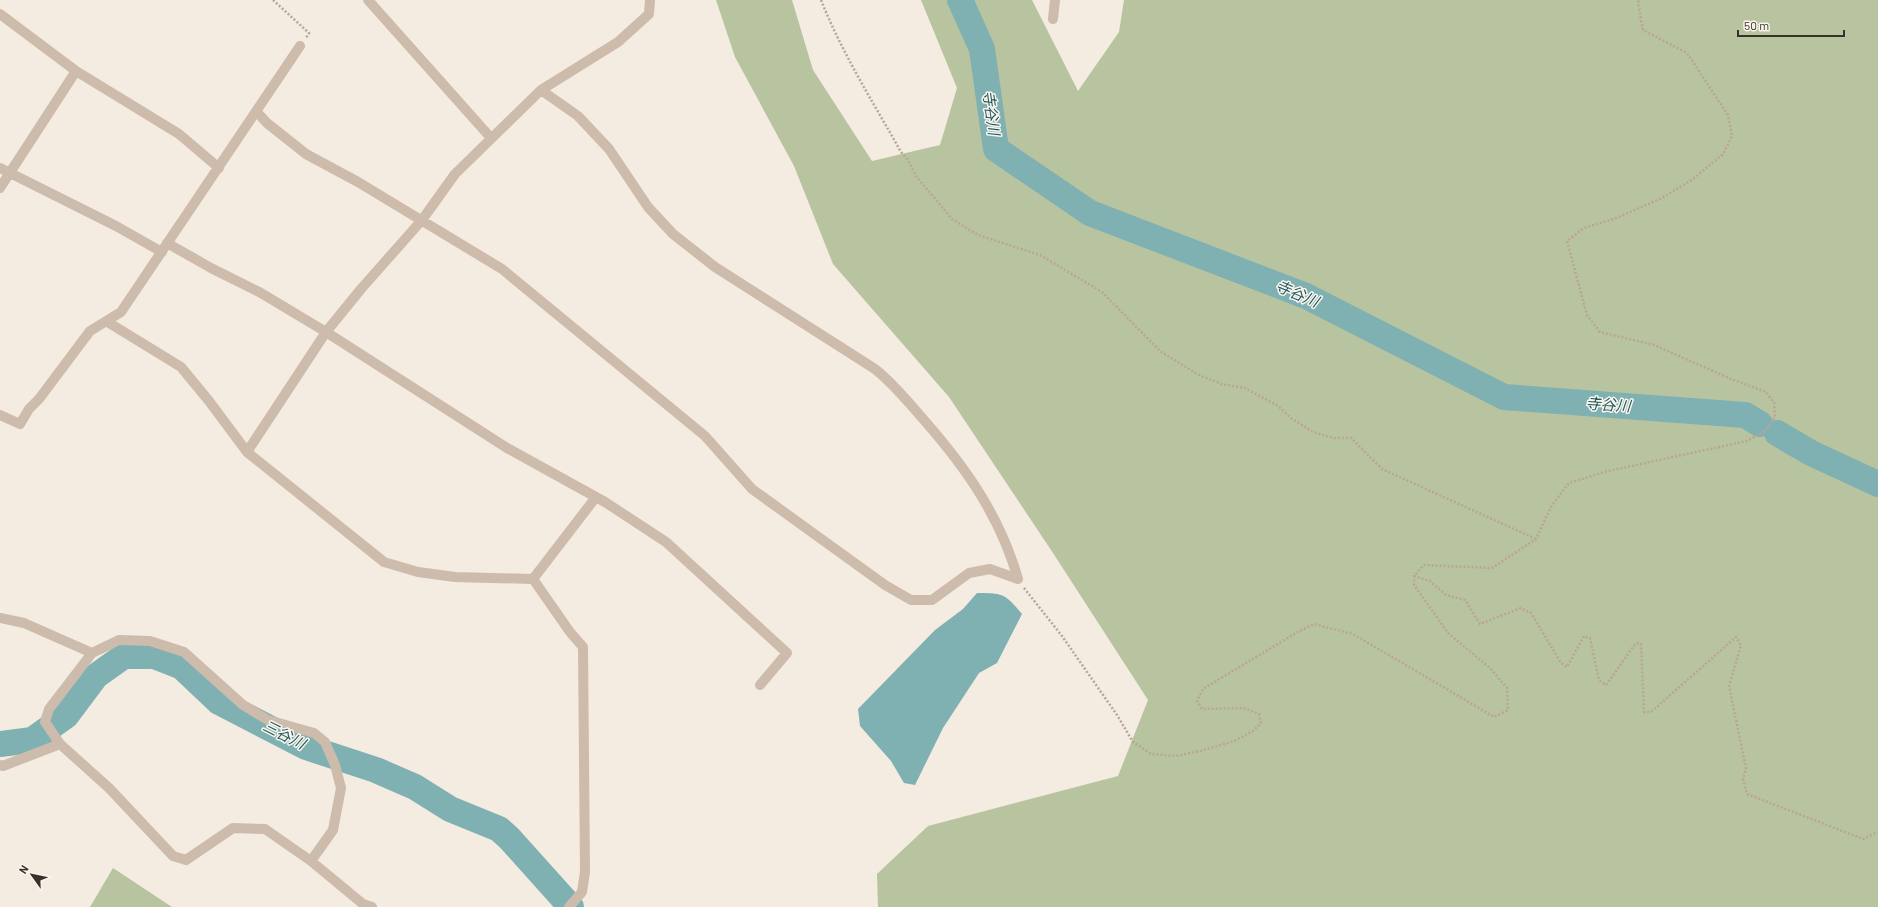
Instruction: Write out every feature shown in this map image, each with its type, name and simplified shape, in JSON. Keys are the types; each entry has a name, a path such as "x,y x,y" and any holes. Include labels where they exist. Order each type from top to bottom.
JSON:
{"street":[{"path":"368,0 491,138"},
{"path":"247,452 326,332 422,220 455,174 541,90 618,42 649,14 650,0"},
{"path":"1053,19 1055,0"},
{"path":"0,14 76,71 180,134 219,168"},
{"path":"0,415 20,424 29,409 39,399 90,331 121,312 300,46"},
{"path":"0,188 76,71"},
{"path":"541,90 578,116 609,150 648,207 673,234 714,267 869,365 892,383 961,464 1003,534 1011,554 1018,579"},
{"path":"257,112 267,123 306,154 358,182 422,220 502,269 530,290 705,436 752,489 885,585 911,600 932,600 969,573 990,569 1018,579"},
{"path":"0,168 9,174 116,226 211,268 262,293 326,332 507,448 596,497 666,542 788,653 760,685"},
{"path":"106,321 181,367 209,400 247,452 384,562 418,572 455,577 533,579"},
{"path":"533,579 596,497"},
{"path":"533,579 570,632 583,647 585,872 582,892 568,907"},
{"path":"0,618 24,623 92,653"},
{"path":"311,861 333,830 341,788 335,766 325,742 314,733 268,720 242,705 216,679 184,652 150,640 119,640 92,653 49,709 45,722 58,739 109,788 173,856 186,860 232,828 265,829 311,861 363,904 372,907"},
{"path":"0,765 3,766 58,739"}],"path":[{"path":"273,0 309,33 300,46"},
{"path":"821,0 828,18 900,152 908,160 916,176 952,219 978,235 1040,255 1102,292 1160,351 1197,374 1221,384 1245,388 1278,406 1291,418 1313,432 1334,438 1351,438 1382,469 1536,539"},
{"path":"1018,579 1117,714 1133,742 1151,754 1176,756 1234,741 1253,731 1261,723 1259,714 1244,708 1202,709 1197,701 1203,689 1296,633 1314,624 1353,634 1494,717 1508,710 1507,688 1490,668 1448,633 1414,585 1414,576 1424,565 1492,568 1536,539 1552,505 1569,483 1604,472 1747,441 1765,431 1775,417 1774,403 1766,392 1730,379 1654,345 1600,332 1587,315 1581,297 1567,241 1584,228 1614,219 1655,201 1693,180 1723,154 1732,136 1728,115 1687,53 1643,30 1638,3 1639,0"},
{"path":"1414,576 1430,581 1446,595 1465,600 1480,624 1521,608 1531,613 1561,663 1567,667 1584,636 1590,638 1599,680 1606,685 1636,643 1641,644 1644,712 1651,712 1736,637 1741,645 1729,686 1746,768 1743,779 1747,794 1863,839 1878,832"}],"green space":[{"path":"716,0 792,0 813,70 872,161 940,145 957,88 921,0 1032,0 1078,91 1119,32 1124,0 1878,0 1878,907 878,907 877,874 928,826 1118,776 1148,700 1053,553 949,397 833,264 794,166 735,57"},
{"path":"113,868 172,907 90,907"}],"water":[{"path":"977,593 999,594 1012,602 1022,614 997,663 979,673 943,728 915,785 904,783 891,761 860,726 858,709 935,630 963,609"}],"waterway":[{"name":"寺谷川","path":"960,0 982,49 996,149 1090,213 1306,296 1504,397 1745,415 1760,424"},
{"name":"寺谷川","path":"1777,433 1811,453 1878,484"},
{"name":"三谷川","path":"0,744 32,740 66,716 96,676 124,656 154,656 182,667 219,702 306,747 376,770 415,787 450,809 499,829 509,838 571,907"}]}
